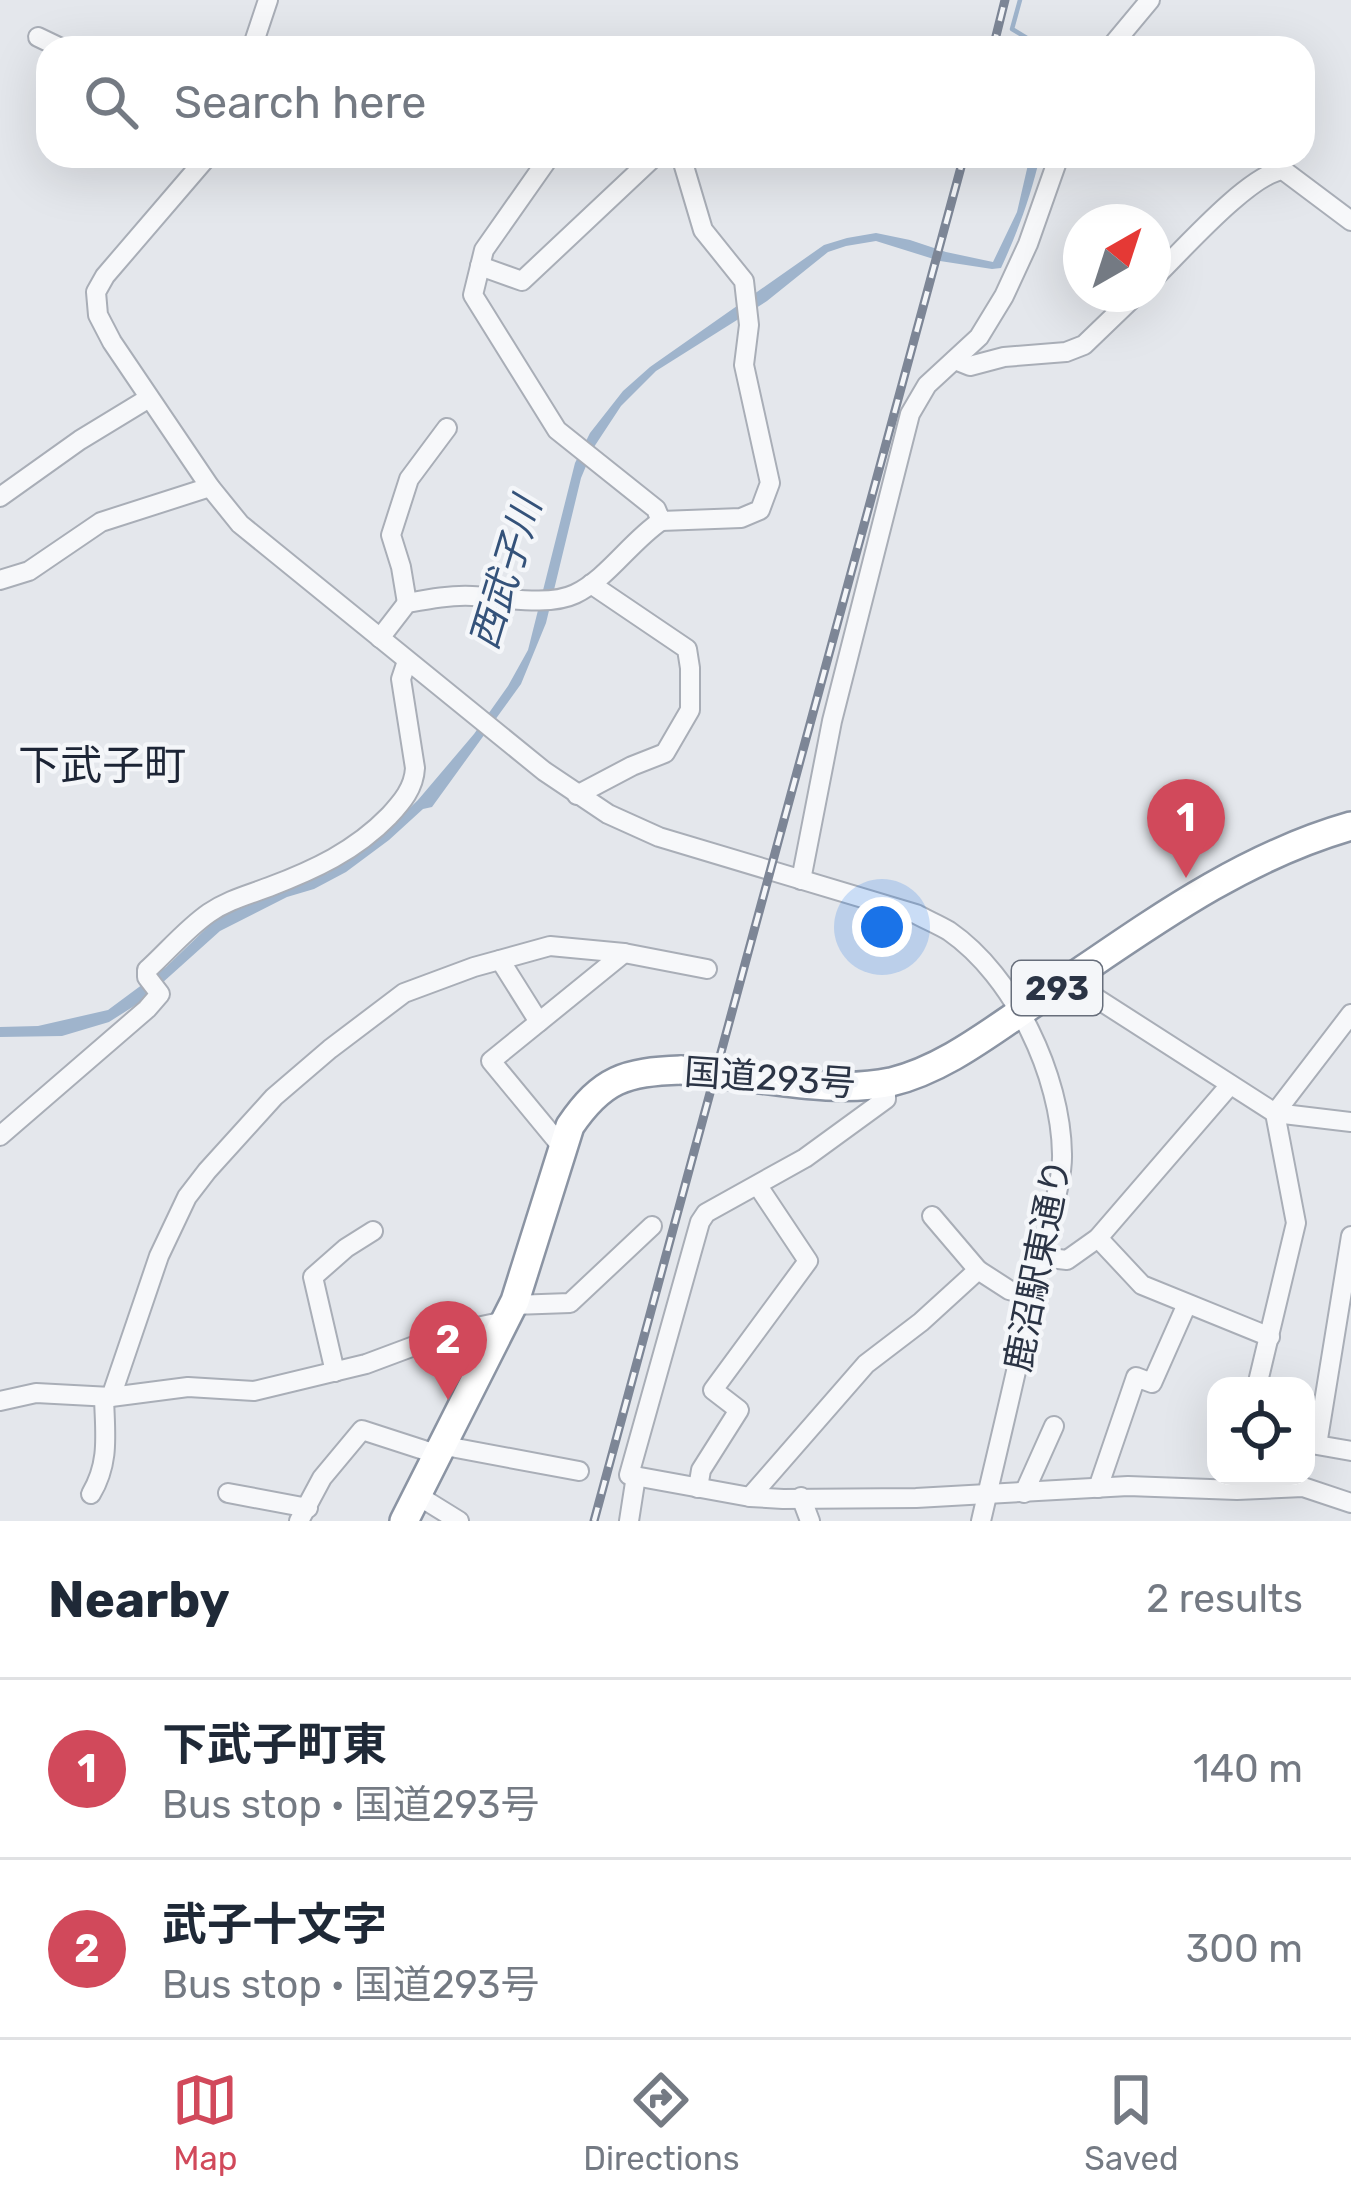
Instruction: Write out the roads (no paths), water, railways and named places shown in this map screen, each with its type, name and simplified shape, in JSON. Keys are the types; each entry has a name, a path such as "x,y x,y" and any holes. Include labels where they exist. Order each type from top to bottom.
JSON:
{"highway":[{"name":"国道293号","path":"404,1521 509,1313 570,1126 600,1088 633,1074 681,1070 828,1085 886,1083 928,1069 1229,874 1351,826"}],"street":[{"path":"257,36 268,0"},
{"path":"1120,36 1150,0"},
{"name":"鹿沼駅東通り","path":"198,168 115,263 96,292 98,315 149,398 240,524 577,795 658,837 916,914 974,952 1019,1013 1044,1060 1063,1156 981,1521"},
{"path":"542,168 484,250 472,295 557,430 656,509 661,521"},
{"path":"480,266 522,281 642,168"},
{"path":"380,638 407,603 457,596 532,601 572,597 661,521 741,518 760,510 770,484 744,364 749,325 743,281 703,230 685,168"},
{"path":"801,880 832,721 910,414 927,385 979,337 1004,296 1055,168"},
{"path":"1171,262 1271,171 1283,170 1351,220"},
{"path":"956,360 970,366 1004,357 1066,352 1084,345 1118,312"},
{"path":"0,497 149,398"},
{"path":"407,603 391,535 409,479 447,428"},
{"path":"0,580 29,571 101,522 210,487"},
{"path":"577,795 665,753 690,710 687,649 591,584"},
{"path":"0,1136 147,1009 160,994 147,970 208,914 343,854 403,800 416,768 401,679 407,661"},
{"path":"91,1494 103,1474 107,1397 159,1256 188,1197 274,1097 330,1049 404,993 550,946 623,953 707,969"},
{"path":"562,1147 491,1061 623,953"},
{"path":"500,960 539,1022"},
{"path":"1068,980 1275,1113 1351,1122"},
{"path":"1259,1377 1296,1223 1275,1113 1348,1022"},
{"path":"886,1083 886,1099 840,1135 706,1213 700,1222 629,1475 803,1511 987,1495 1207,1484"},
{"path":"1041,1257 1067,1260 1098,1238 1230,1085"},
{"path":"698,1488 701,1470 739,1410 713,1390 808,1262 758,1186"},
{"path":"932,1216 978,1270 1009,1290 1034,1297"},
{"path":"0,1401 36,1393 107,1397 188,1387 254,1391 366,1364 509,1313 570,1303 652,1226"},
{"path":"335,1372 313,1277 373,1231"},
{"path":"1351,1236 1317,1445 1351,1451"},
{"path":"1098,1238 1142,1286 1270,1337"},
{"path":"750,1497 866,1364 978,1270"},
{"path":"1098,1488 1136,1377 1152,1383 1187,1304"},
{"path":"1024,1493 1054,1426"},
{"path":"227,1493 303,1514 322,1478 362,1430 438,1450 579,1471"},
{"path":"629,1521 636,1477"},
{"path":"1270,1485 1303,1487 1351,1503"},
{"path":"417,1495 459,1521"}],"water":[{"path":"1027,168 1037,168 1001,268 940,261 876,241 846,246 828,252 767,301 656,371 621,406 594,447 581,478 546,623 521,684 432,807 423,809 346,872 220,931 142,1001 109,1022 62,1036 0,1037 0,1027 38,1026 108,1010 166,967 215,920 328,873 373,843 418,800 474,734 528,650 575,463 590,433 623,391 650,367 824,245 876,233 993,262 1017,212"}],"waterway":[{"name":"西武子川","path":"1020,0 1012,29 1024,36"}],"railway":[{"path":"996,36 1005,0"},
{"path":"594,1521 961,168"}],"place":[{"name":"下武子町東","path":"1186,878"},
{"name":"武子十文字","path":"448,1400"}],"district":[{"name":"下武子町","path":"102,765"}]}
